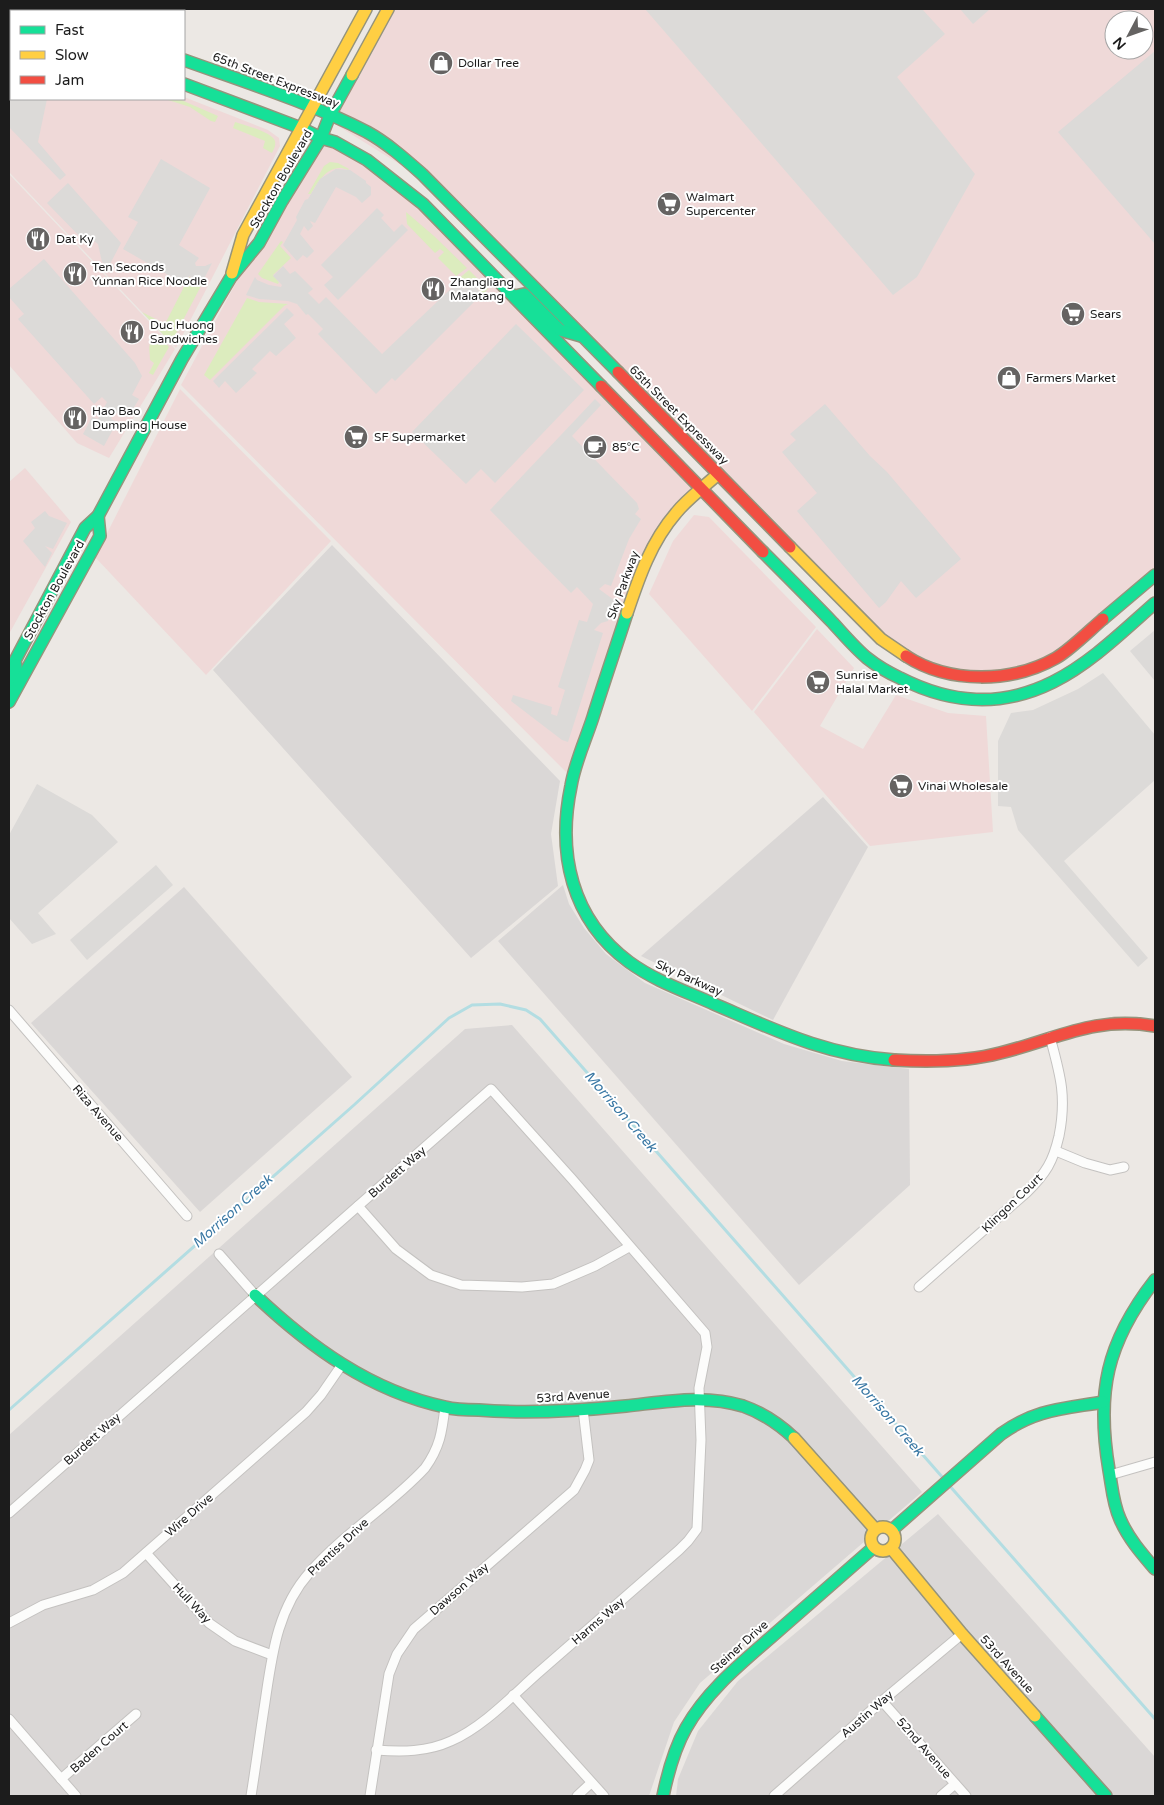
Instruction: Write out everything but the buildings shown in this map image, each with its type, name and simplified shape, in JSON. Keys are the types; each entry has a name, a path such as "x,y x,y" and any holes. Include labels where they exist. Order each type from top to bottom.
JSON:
{"main road":[{"name":"Stockton Boulevard","path":"231,277 243,235 366,9"},
{"name":"Stockton Boulevard","path":"9,672 13,656 86,528 98,516 182,359 231,277 259,243 282,201 321,138 330,115 388,9"},
{"name":"65th Street Expressway","path":"186,61 313,107 368,133 402,156 422,174 881,639 914,661 945,673 976,678 1004,676 1027,670 1057,658 1155,575"},
{"path":"185,84 335,142 367,160 423,204 868,659 900,680 933,694 957,699 993,700 1029,692 1052,683 1091,657 1155,603"},
{"path":"448,229 469,240 504,276 510,279 518,272"},
{"path":"515,296 524,294 560,330 582,337"},
{"name":"Sky Parkway","path":"718,474 682,506 666,525 641,571 571,784 565,819 565,846 570,871 587,915 599,933 622,957 650,976 765,1027 817,1046 843,1053 895,1059 951,1060 1004,1052 1095,1024 1124,1022 1155,1026"},
{"name":"Stockton Boulevard","path":"9,702 100,536 98,516"},
{"path":"9,685 16,672 13,656"},
{"path":"1155,1280 1128,1318 1119,1338 1108,1373 1103,1402 1102,1431 1116,1509 1132,1538 1155,1569"},
{"name":"53rd Avenue","path":"255,1295 298,1335 341,1366 379,1385 445,1407 524,1413 583,1410 700,1399 749,1408 781,1427 799,1443 875,1529"},
{"path":"892,1530 1001,1434 1020,1420 1047,1410 1103,1402"},
{"path":"884,1527 892,1530 895,1536 891,1548 879,1550 874,1547 871,1541 871,1534 875,1529 884,1527"},
{"name":"Steiner Drive","path":"663,1796 669,1767 684,1729 709,1694 730,1673 874,1547"},
{"name":"53rd Avenue","path":"891,1548 962,1634 1106,1796"}],"street":[{"name":"Riza Avenue","path":"9,1010 187,1216"},
{"name":"Klingon Court","path":"919,1287 1036,1183 1051,1163 1056,1151 1062,1124 1064,1099 1060,1074 1050,1037"},
{"name":"Burdett Way","path":"9,1513 491,1089 572,1179 704,1333 707,1347 700,1399"},
{"path":"1056,1151 1104,1169 1110,1170 1124,1167"},
{"path":"358,1206 396,1249 431,1275 461,1285 522,1287 553,1284 595,1266 629,1247"},
{"path":"219,1254 255,1295"},
{"name":"Wire Drive","path":"10,1621 43,1605 103,1586 122,1573 306,1412 321,1395 341,1366"},
{"name":"Harms Way","path":"376,1750 408,1752 430,1748 450,1741 474,1728 679,1550 694,1534 696,1529 700,1440 700,1399"},
{"name":"Prentiss Drive","path":"251,1796 272,1655 282,1617 294,1594 318,1563 418,1476 432,1459 441,1439 445,1407"},
{"name":"Dawson Way","path":"370,1796 389,1674 397,1654 414,1629 566,1498 580,1480 589,1460 583,1410"},
{"path":"1110,1475 1155,1462"},
{"name":"Hull Way","path":"146,1553 209,1623 235,1641 272,1655"},
{"name":"Austin Way","path":"774,1796 962,1634"},
{"path":"513,1695 604,1796"},
{"name":"52nd Avenue","path":"882,1701 966,1796"},
{"name":"Baden Court","path":"62,1780 136,1714"},
{"path":"9,1719 76,1796"},
{"path":"577,1796 592,1783"},
{"path":"941,1796 955,1784"}],"shaded area":[{"path":"388,9 1155,9 1155,575 1073,645 1004,676 945,673 881,639 417,175 335,124 339,119 330,115"},
{"path":"645,9 922,9 945,34 897,77 975,174 917,277 893,295"},
{"path":"960,9 990,9 973,24"},
{"path":"9,44 10,100 185,100 185,97 268,130 279,138 280,146 176,348 9,172"},
{"path":"1154,52 1155,244 1058,132 1144,60 1154,60"},
{"path":"10,60 10,100 47,100 38,142 66,175 60,180 9,127"},
{"path":"315,136 370,164 443,221 697,482 664,521 628,593 569,775 181,385"},
{"path":"161,159 210,188 179,245 199,258 195,263 196,266 205,266 212,263 201,285 189,276 184,284 123,249 138,222 128,217"},
{"path":"336,169 350,170 366,181 371,187 371,195 362,203 356,197 336,187 315,223 310,221 313,226 308,231 304,226 300,234 314,251 307,258 303,255 297,261 283,245 297,220 296,217 305,200 308,199 320,179"},
{"path":"9,174 175,349 109,458 77,443 9,365"},
{"path":"68,183 121,243 109,266 102,262 98,244 94,241 89,246 47,203"},
{"path":"377,208 384,215 381,218 394,232 402,224 408,230 338,300 324,285 333,277 321,265"},
{"path":"44,259 135,363 142,376 132,395 139,399 128,417 117,413 113,415 111,419 117,422 104,446 83,434 92,417 98,419 107,402 102,397 94,404 18,319 24,314 9,297 9,289"},
{"path":"283,266 290,274 295,271 313,289 308,293 319,304 326,297 382,354 458,282 464,289 472,283 482,294 395,381 392,378 376,394 318,334 323,329 308,314 306,315 297,304 288,301 259,299 246,295 255,277 257,280 269,285 281,287 282,285 273,276"},
{"path":"287,308 294,315 284,324 296,338 276,356 270,351 252,369 257,373 236,393 225,381 219,388 213,381"},
{"path":"516,324 584,390 495,483 481,469 466,484 412,432"},
{"path":"180,389 331,541 206,675 95,557"},
{"path":"595,399 601,405 572,436 637,503 639,509 635,514 641,519 629,539 611,586 605,584 599,589 614,600 608,621 601,623 594,630 603,633 568,742 562,740 511,701 513,695 552,707 551,714 557,716 565,690 558,687 579,620 587,622 593,604 577,587 571,593 490,510"},
{"path":"825,404 870,456 887,472 961,559 916,598 901,581 886,602 879,608 797,511 817,493 782,452 796,440 790,434"},
{"path":"25,468 71,522 9,634 9,482"},
{"path":"45,511 49,516 67,523 53,549 45,546 52,553 45,567 23,541 35,528 31,522"},
{"path":"694,515 709,517 816,627 752,711 649,594 673,541"},
{"path":"332,545 560,781 551,834 558,886 471,958 213,670"},
{"path":"817,629 854,668 820,726 863,749 896,695 948,713 986,716 993,832 870,846 754,712"},
{"path":"1155,630 1155,681 1130,651"},
{"path":"1103,673 1155,735 1155,780 1064,861 1148,958 1138,967 1018,830 1011,807 998,806 998,741 1011,713 1033,710 1078,689"},
{"path":"37,784 92,815 118,842 38,913 56,934 32,944 9,918 9,835"},
{"path":"823,797 868,847 773,1020 641,956"},
{"path":"156,865 173,885 87,960 70,940"},
{"path":"563,885 569,904 584,928 606,954 645,983 784,1044 842,1061 909,1069 910,1185 799,1285 498,941"},
{"path":"184,887 352,1077 200,1212 31,1023"},
{"path":"512,1025 922,1492 700,1683 674,1722 649,1796 9,1796 9,1435 465,1029"},
{"path":"938,1514 1155,1757 1155,1796 676,1796 678,1779 698,1731 738,1681"}],"green space":[{"path":"168,100 181,100 218,116 215,122 211,121 190,107"},
{"path":"235,122 257,129 273,138 275,147 272,153 263,148 265,141 233,128"},
{"path":"330,162 338,163 349,169 336,169 325,174 311,194 308,194 324,166"},
{"path":"406,212 467,268 456,276 438,258 444,252 440,249 435,253 407,224"},
{"path":"281,241 283,242 280,246 291,258 273,275 279,282 278,284 262,278 258,274"},
{"path":"469,270 488,289 483,294 472,282 464,288 457,280"},
{"path":"189,277 201,286 171,343 142,312 165,324"},
{"path":"247,298 259,302 288,304 210,380 204,375"},
{"path":"158,334 169,347 153,375 149,373 154,363 150,360 150,346 152,340"}],"waterway":[{"name":"Morrison Creek","path":"9,1410 354,1105 449,1018 472,1005 500,1004 526,1010 540,1019 944,1479"},
{"name":"Morrison Creek","path":"948,1484 1155,1719"}],"traffic: fast":[{"path":"185,60 323,111 367,132 389,146 422,174 618,372"},
{"path":"9,672 85,528 98,516 182,359 231,277 259,243 282,201 321,138 330,115 352,75"},
{"path":"185,84 335,142 367,160 423,204 601,386"},
{"path":"515,296 524,294 560,330 581,336"},
{"path":"9,702 100,536 98,516"},
{"path":"763,552 854,646 871,661 919,687 957,698 976,700 1014,696 1053,682 1094,656 1155,603"},
{"path":"1103,619 1155,575"},
{"path":"627,613 575,768 567,811 566,836 568,860 573,883 581,905 609,945 629,962 649,975 801,1040 845,1053 894,1060"},
{"path":"9,685 16,672 16,665"},
{"path":"1155,1280 1125,1325 1115,1348 1105,1393 1104,1417 1109,1470 1118,1513 1131,1539 1155,1569"},
{"path":"255,1295 297,1332 342,1364 391,1390 418,1400 453,1409 516,1412 608,1408 684,1400 714,1400 729,1402 757,1412 777,1424 794,1438"},
{"path":"892,1530 1001,1434 1014,1426 1026,1419 1050,1411 1103,1402"},
{"path":"663,1796 669,1769 678,1744 695,1714 716,1688 874,1547"},
{"path":"1035,1716 1106,1796"}],"traffic: slow":[{"path":"232,273 243,235 366,9"},
{"path":"352,75 388,9"},
{"path":"627,613 641,573 659,536 691,497 718,474"},
{"path":"790,547 881,639 906,656"},
{"path":"794,1438 875,1529"},
{"path":"883,1527 888,1528 894,1534 895,1539 894,1544 888,1550 883,1551 878,1550 872,1544 871,1539 872,1534 878,1528 883,1527"},
{"path":"891,1548 962,1634 1035,1716"}],"traffic: jam":[{"path":"618,372 790,547"},
{"path":"601,386 763,552"},
{"path":"906,656 941,672 961,676 1001,676 1039,666 1056,658 1103,619"},
{"path":"894,1060 960,1060 1000,1053 1094,1026 1112,1024 1155,1026"}],"place":[{"name":"Dollar Tree","path":"441,63"},
{"name":"Walmart Supercenter","path":"669,204"},
{"name":"Dat Ky","path":"38,239"},
{"name":"Ten Seconds Yunnan Rice Noodle","path":"75,274"},
{"name":"Zhangliang Malatang","path":"433,289"},
{"name":"Sears","path":"1073,314"},
{"name":"Duc Huong Sandwiches","path":"132,332"},
{"name":"Farmers Market","path":"1009,378"},
{"name":"Hao Bao Dumpling House","path":"75,418"},
{"name":"SF Supermarket","path":"356,437"},
{"name":"85°C","path":"595,447"},
{"name":"Sunrise Halal Market","path":"818,682"},
{"name":"Vinai Wholesale","path":"901,786"}]}
